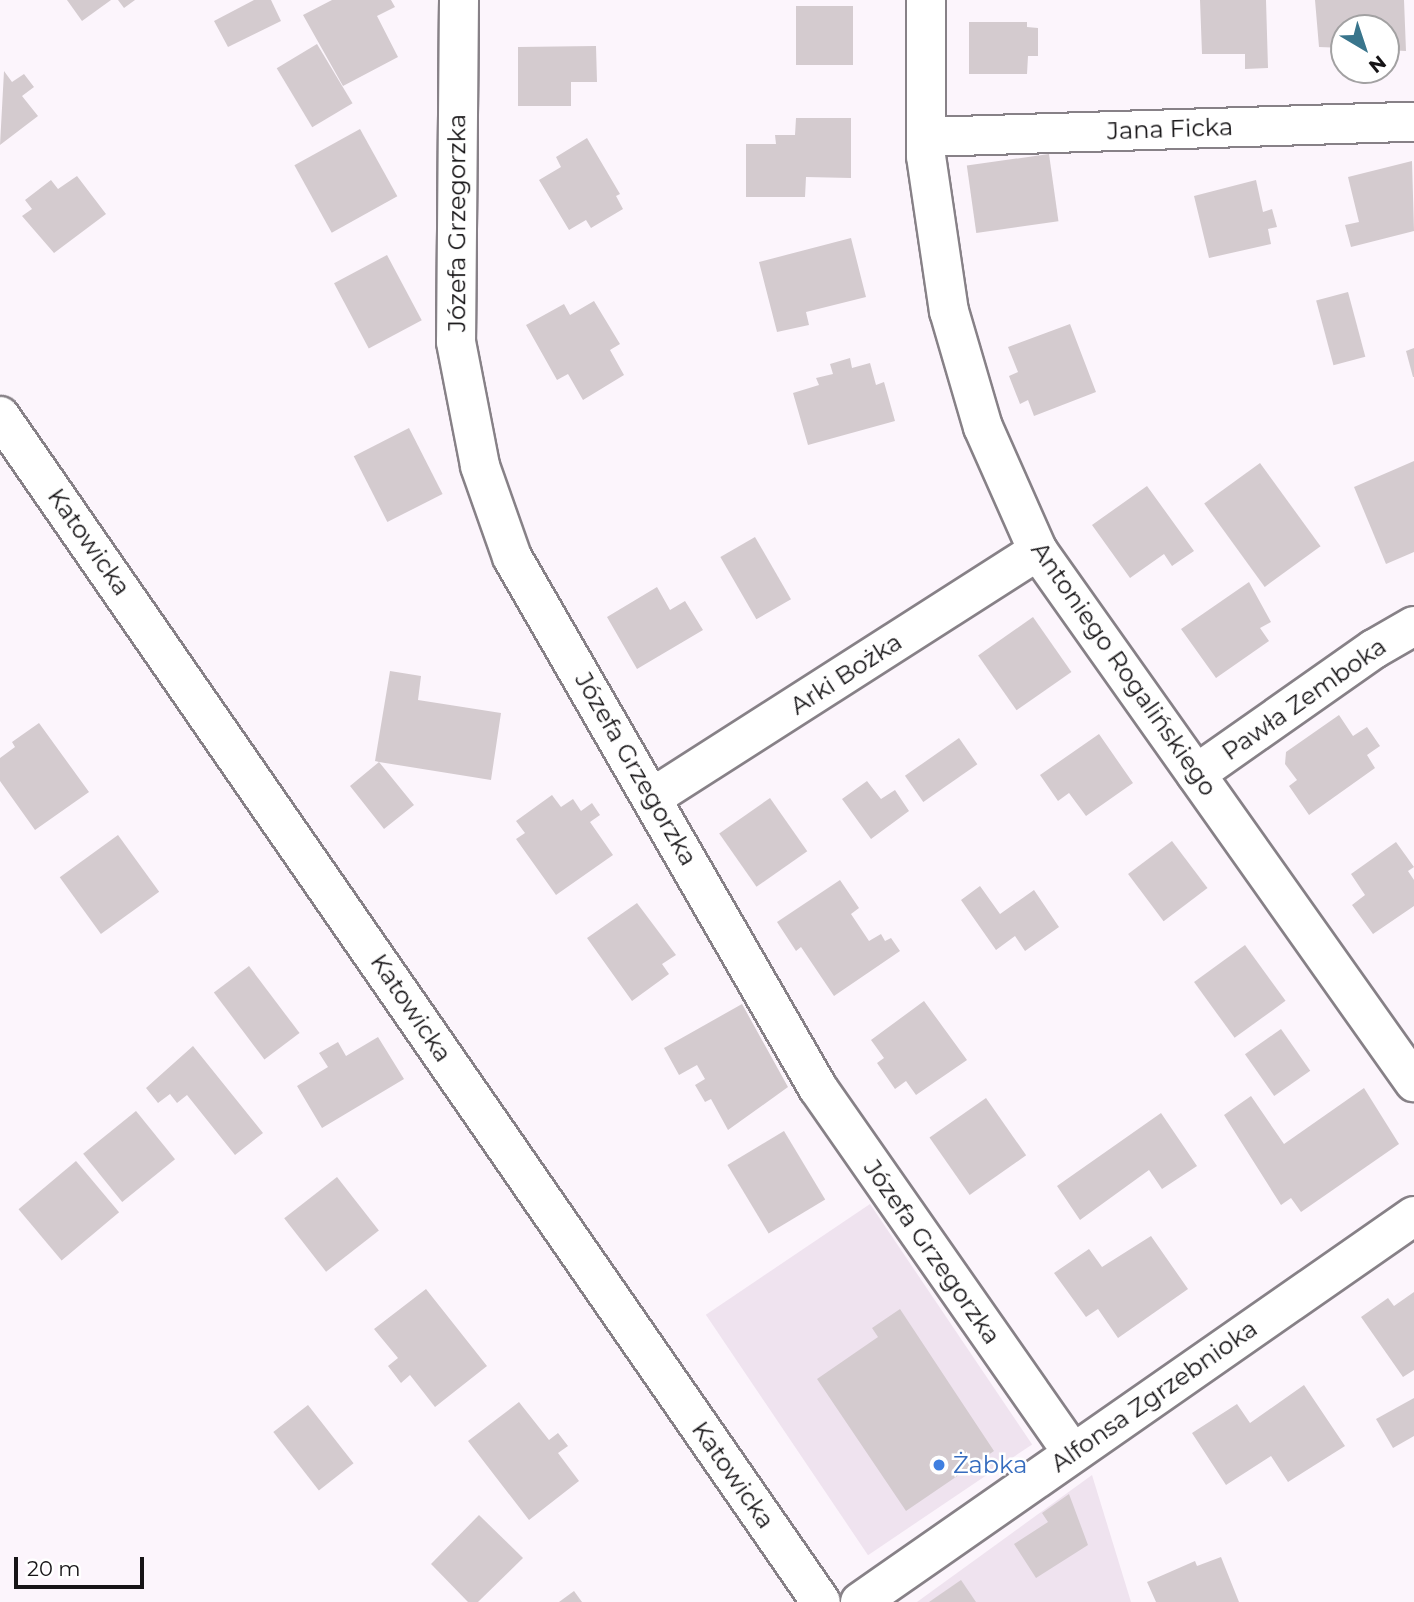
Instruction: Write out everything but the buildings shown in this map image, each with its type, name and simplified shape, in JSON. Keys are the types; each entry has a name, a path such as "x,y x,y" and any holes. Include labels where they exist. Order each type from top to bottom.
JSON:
{"street":[{"name":"Józefa Grzegorzka","path":"459,0 456,342 480,466 512,557 653,797 818,1088 1072,1452"},
{"name":"Antoniego Rogalińskiego","path":"926,0 926,137 949,311 983,428 1038,551 1414,1082"},
{"name":"Jana Ficka","path":"926,137 1414,122"},
{"name":"Katowicka","path":"0,416 821,1602"},
{"name":"Arki Bożka","path":"653,797 1038,551"},
{"name":"Pawła Zemboka","path":"1196,774 1374,649 1414,626"},
{"name":"Alfonsa Zgrzebnioka","path":"860,1602 1414,1216"}],"shaded area":[{"path":"870,1204 1032,1444 868,1555 706,1315"},
{"path":"1092,1475 1131,1602 917,1602"}],"place":[{"name":"Żabka","path":"939,1465"}]}
